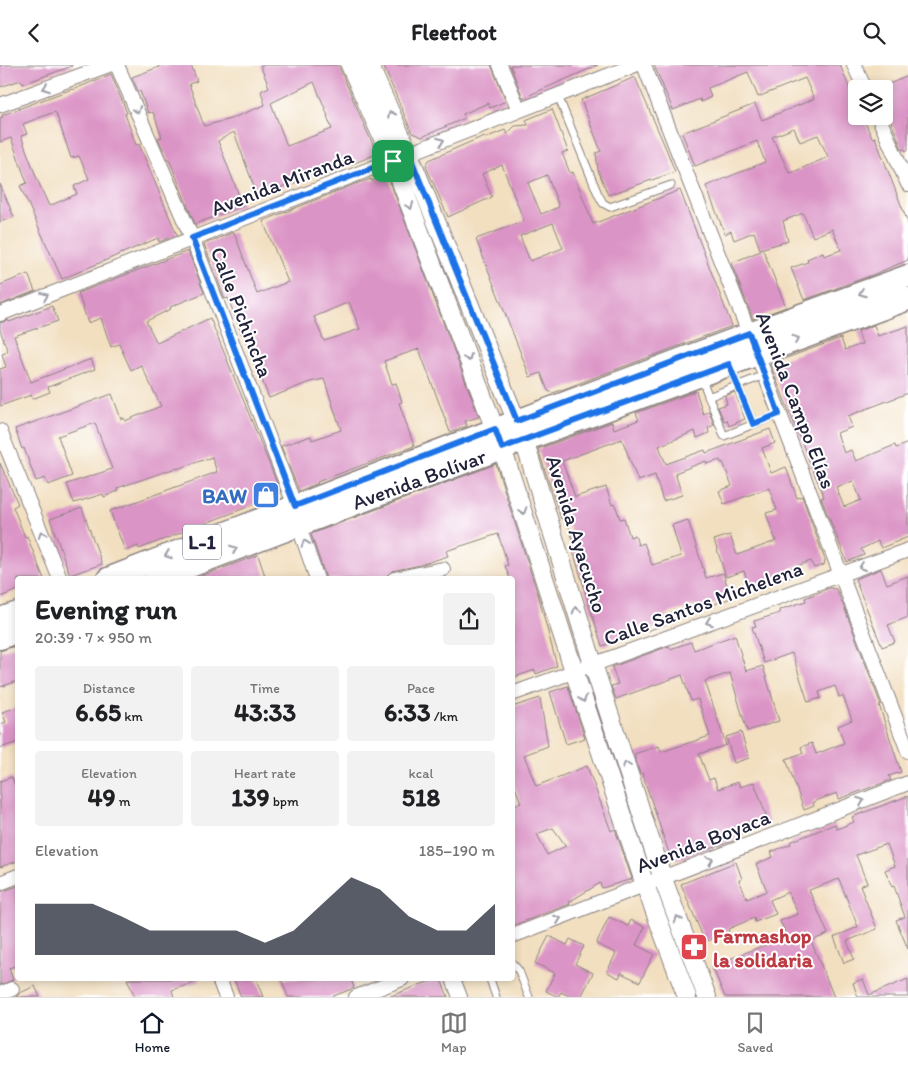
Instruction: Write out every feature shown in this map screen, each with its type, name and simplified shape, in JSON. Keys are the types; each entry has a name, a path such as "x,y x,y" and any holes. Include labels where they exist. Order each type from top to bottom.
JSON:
{"main road":[{"name":"Avenida Bolívar","path":"117,576 297,515 521,431 753,343 908,276"},
{"name":"Avenida Bolívar","path":"521,431 700,375 729,364 753,343 908,299"},
{"name":"Avenida Bolívar","path":"163,576 297,515"},
{"path":"0,619 15,614"},
{"path":"0,638 15,632"}],"street":[{"path":"0,105 109,65"},
{"name":"Calle Pichincha","path":"117,65 192,238 297,515 316,576"},
{"name":"Avenida Ayacucho","path":"350,65 401,157 521,431 592,664 663,879 707,997"},
{"name":"Avenida Ayacucho","path":"369,65 499,439 645,885 687,997"},
{"path":"500,65 519,110"},
{"name":"Avenida Miranda","path":"0,314 635,65"},
{"name":"Avenida Campo Elías","path":"644,65 753,343 908,751"},
{"path":"854,65 861,80"},
{"path":"883,125 902,156 908,184"},
{"path":"0,431 59,576"},
{"name":"Calle Santos Michelena","path":"515,693 908,550"},
{"path":"409,576 443,569"},
{"name":"Avenida Boyaca","path":"515,935 908,783"},
{"path":"0,883 15,877"},
{"path":"220,981 226,997"},
{"path":"356,997 397,981"},
{"path":"454,981 460,997"}],"lane":[{"path":"558,96 598,193 606,206 610,207 671,185"},
{"path":"729,364 753,424"},
{"path":"700,375 724,436 779,414"},
{"path":"708,397 765,375"},
{"path":"515,966 519,971 529,997"},
{"path":"491,981 496,997"}],"building":[{"path":"0,65 72,66 23,84 21,80 0,87"},
{"path":"158,65 191,65 197,81 189,84 204,126 230,119 265,105 261,91 269,87 260,65 338,65 377,154 347,166 344,160 299,177 300,181 257,195 234,132 218,141 243,206 195,224 169,159 158,138 162,137 153,112 148,113 140,91 138,91 132,77 159,67","holes":["314,82 332,129 287,146 271,103"]},
{"path":"383,65 491,65 506,101 490,108 488,103 463,114 465,118 422,137 412,133"},
{"path":"510,65 598,65 523,98"},
{"path":"654,65 840,65 848,84 848,125 866,125 872,138 875,137 908,223 908,260 804,300 791,268 808,262 807,259 823,252 824,256 841,250 832,229 813,237 803,213 783,221 788,241 760,249 754,232 734,240 731,231 725,234 706,186 765,162 757,141 695,166 682,133 755,104 762,120 814,99 805,78 758,97 748,72 708,88 711,97 701,102 700,99 673,110","holes":["794,128 800,142 818,135 828,157 791,173 789,172 772,137"]},
{"path":"111,74 127,113 125,114 136,145 139,144 177,235 159,242 158,238 62,279 20,186 27,183 11,138 0,142 0,118 3,117 2,115","holes":["54,112 56,113 71,158 79,156 89,179 74,186 77,194 49,206 21,136 27,134 23,124"]},
{"path":"908,76 908,151 902,149 892,125 893,82"},
{"path":"635,77 675,172 608,195 598,170 596,153 601,151 581,100"},
{"path":"552,109 568,151 562,153 570,173 573,172 593,224 680,190 732,326 553,393 548,391 541,373 530,377 476,239 524,221 502,165 482,174 492,197 448,217 426,166 429,160 484,136 485,138 505,130 507,134 515,126 528,125 526,120","holes":["547,175 559,207 541,214 528,183","553,223 563,248 530,261 520,236"]},
{"path":"384,176 389,179 479,417 465,421 467,426 450,432 419,349 384,361 392,384 396,383 402,402 399,403 414,446 317,482 299,491 281,446 311,436 312,440 341,430 324,379 310,382 269,398 228,298 225,299 204,244 234,232 257,294 288,282 263,221 355,184 371,179 372,181","holes":["349,302 360,329 324,341 314,317"]},
{"path":"0,184 14,217 0,222"},
{"path":"763,250 786,307 753,319 731,263"},
{"path":"188,251 204,293 170,307 171,309 146,321 157,343 210,318 281,493 275,495 277,499 264,503 263,501 139,549 138,546 125,551 110,511 217,472 212,457 117,488 118,491 104,497 103,494 74,503 67,484 112,469 95,423 58,436 72,476 48,485 45,478 36,481 15,429 112,394 121,419 124,418 125,421 161,406 141,365 131,370 119,344 111,347 101,318 88,323 78,293"},
{"path":"28,274 35,291 0,305 0,285"},
{"path":"52,306 58,321 14,336 31,382 91,359 95,369 48,387 50,392 32,399 31,395 0,406 0,369 6,367 2,354 8,352 0,330 0,323 8,320 9,322"},
{"path":"874,325 878,336 908,326 908,393 848,416 852,427 837,433 844,453 851,450 856,461 895,445 896,448 908,443 908,537 881,548 878,541 861,549 864,555 847,562 821,498 824,497 770,364 841,338 845,350 862,344 858,331","holes":["853,481 861,500 844,507 836,487"]},
{"path":"696,391 703,414 709,411 714,425 708,428 709,433 697,438 695,431 659,446 666,464 705,450 706,453 770,429 775,443 762,448 771,473 786,467 797,498 802,496 825,560 824,565 814,568 811,561 791,568 794,576 751,591 744,571 726,577 714,540 730,535 737,555 776,541 766,513 777,510 769,488 724,504 719,491 732,486 723,462 721,463 720,460 707,464 706,461 675,473 682,495 663,501 655,475 638,481 622,439 562,461 575,497 606,487 612,505 615,504 620,519 624,518 630,537 635,535 638,545 644,543 652,565 681,556 672,525 688,520 706,578 723,573 731,598 698,610 696,605 665,615 667,624 602,646 573,551 576,550 569,527 566,518 561,519 538,449 612,422 614,429 639,420 636,413"},
{"path":"735,392 745,419 729,426 727,420 724,421 718,407 727,404 725,396"},
{"path":"0,463 18,504 13,507 43,576 15,576 15,591 0,597"},
{"path":"496,464 539,598 557,666 536,674 535,670 515,677 515,576 509,576 505,566 508,565 498,534 446,551 448,556 392,571 387,576 325,576 311,534"},
{"path":"82,508 102,564 70,575 50,519"},
{"path":"258,555 265,576 202,576"},
{"path":"881,569 887,584 908,576 908,617 888,625 895,642 882,647 855,579"},
{"path":"829,588 836,589 844,607 881,705 879,705 901,772 889,776 891,780 839,799 837,793 813,802 814,806 804,810 786,759 803,753 801,747 812,743 816,754 844,743 838,726 852,720 843,696 839,697 835,686 819,692 821,698 808,702 792,653 764,663 752,627 756,626 754,621 780,613 779,610 806,601 805,598"},
{"path":"735,635 746,671 763,666 779,721 747,731 730,673 705,681 726,745 699,754 709,780 714,778 718,789 738,782 740,787 754,782 769,823 737,835 739,839 678,860 670,856 634,754 659,746 661,752 710,736 698,699 691,701 682,675 616,699 611,686 618,684 612,667 669,646 670,649 691,642 694,650"},
{"path":"15,646 15,682 0,687 0,651"},
{"path":"568,686 585,738 566,744 550,692"},
{"path":"540,698 548,746 524,755 536,786 587,766 611,831 615,829 632,879 602,888 600,883 569,902 570,904 515,925 515,805 521,803 515,787 515,706","holes":["553,828 566,846 547,855 537,834"]},
{"path":"15,708 15,743 0,748 0,724 6,722 2,712"},
{"path":"741,732 749,758 734,763 726,737"},
{"path":"12,777 15,786 15,862 0,867 0,781"},
{"path":"908,796 908,949 896,920 905,917 894,886 892,887 885,870 895,866 887,844 856,855 867,883 860,886 877,929 847,941 854,959 844,963 834,937 858,927 839,879 809,890 828,934 811,941 834,997 725,997 712,966 787,936 780,921 798,914 788,892 770,900 776,914 755,922 754,918 728,929 729,932 705,942 681,884 736,862 742,879 739,880 747,899 767,891 756,864 773,857 771,852 791,844 790,842 835,824 837,829 854,822 852,817"},
{"path":"15,887 15,966 9,968 13,980 0,985 0,892"},
{"path":"609,917 628,926 631,920 645,927 636,945 654,954 640,982 621,973 619,978 607,972 616,953 596,944"},
{"path":"549,936 567,945 570,939 584,946 575,964 593,973 581,997 571,997 561,992 558,997 546,991 555,973 535,963"},
{"path":"863,979 869,995 908,979 908,997 858,997 853,983"},
{"path":"128,981 200,981 172,990 174,997 135,997"},
{"path":"235,981 257,981 263,997 241,997"},
{"path":"282,981 352,981 354,988 331,997 288,997"},
{"path":"430,981 442,981 448,997 388,997"},
{"path":"35,986 40,997 16,997 20,993"}],"place":[{"name":"BAW","path":"266,495"},
{"name":"Farmashop la solidaria","path":"694,947"}],"route":[{"path":"409,154 517,421 749,333 779,414 753,424 729,364 502,448 495,429 295,506 192,238 393,161 409,154"}]}
